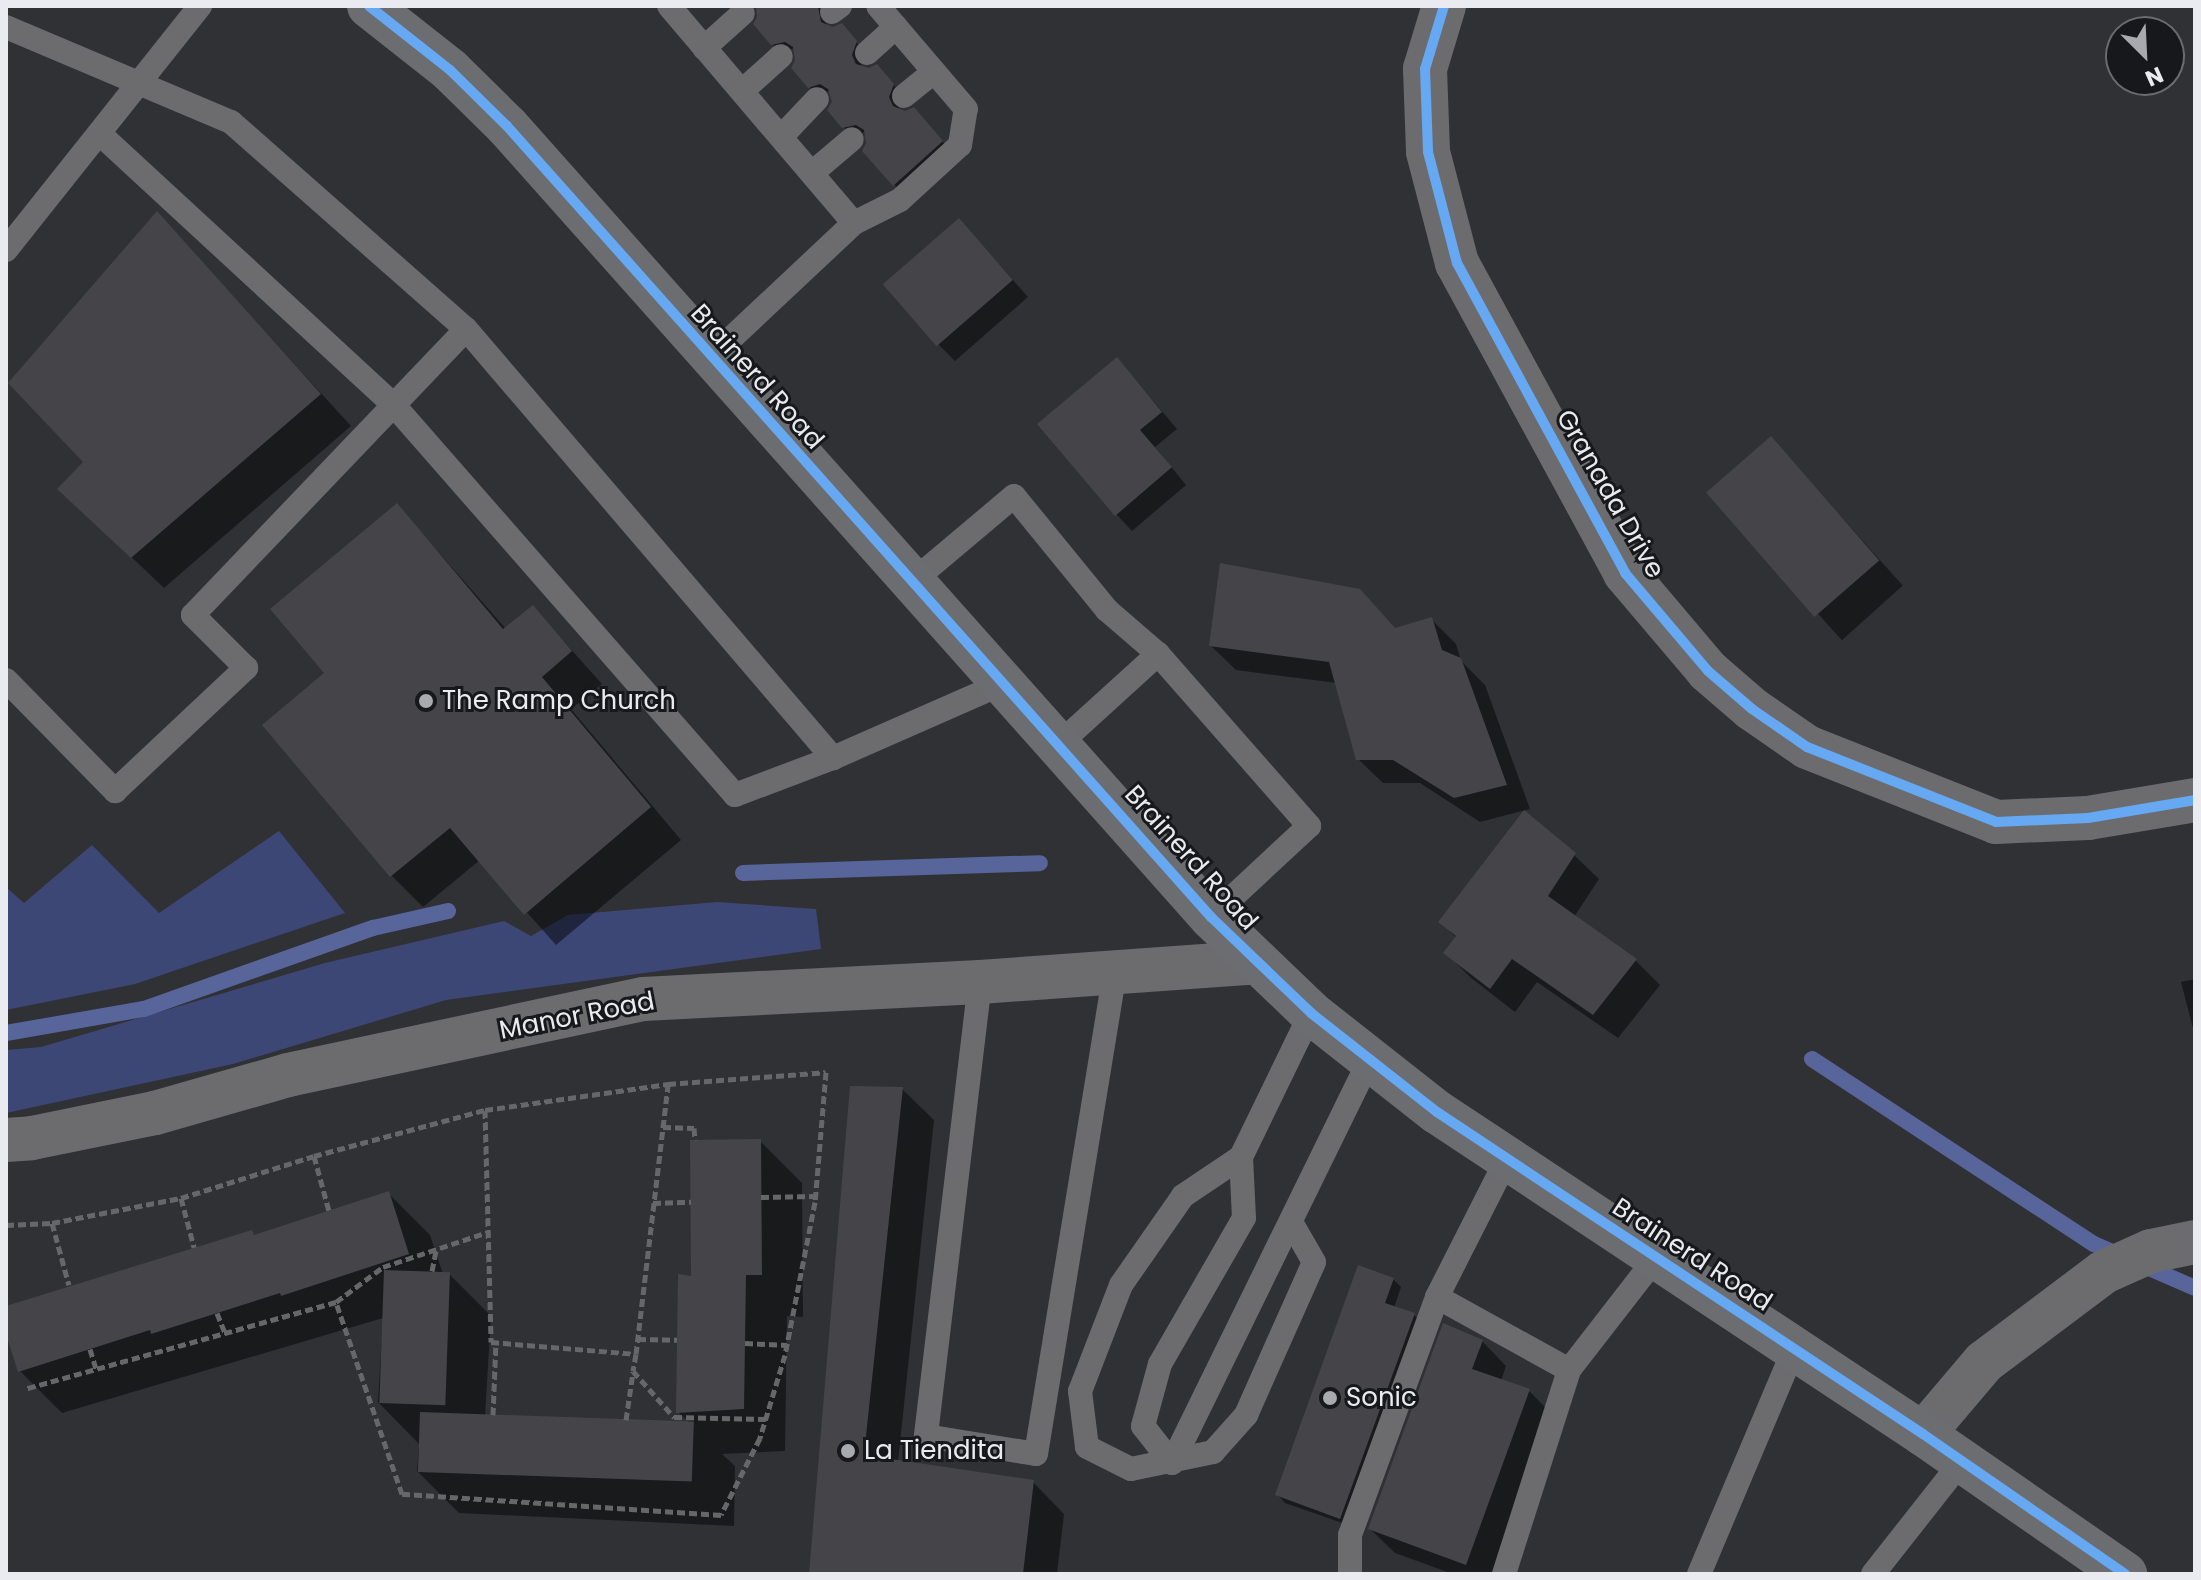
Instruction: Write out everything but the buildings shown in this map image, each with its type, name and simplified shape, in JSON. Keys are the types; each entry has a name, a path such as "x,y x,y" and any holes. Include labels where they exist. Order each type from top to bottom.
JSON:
{"main road":[{"name":"Brainerd Road","path":"369,6 450,70 507,126 710,358 1211,917 1311,1013 1369,1061 1507,1159 1923,1434 2125,1574"}],"street":[{"name":"Granada Drive","path":"1444,6 1425,69 1428,152 1457,263 1625,573 1699,661 1752,709 1807,747 1996,822 2088,818 2195,800"},
{"name":"Manor Road","path":"6,1140 32,1138 155,1113 288,1075 643,999 980,982 1256,962"},
{"path":"1923,1434 1984,1362 2104,1272 2151,1251 2195,1242"}],"lane":[{"path":"6,250 200,6"},
{"path":"669,6 854,223"},
{"path":"710,358 854,223 900,200 960,145 966,109 878,6"},
{"path":"704,48 743,13"},
{"path":"6,27 231,122 466,329 833,758"},
{"path":"867,53 896,27"},
{"path":"742,91 781,56"},
{"path":"904,96 934,72"},
{"path":"781,137 817,99"},
{"path":"100,134 392,403 735,795 833,758 1004,683"},
{"path":"812,173 852,139"},
{"path":"6,680 115,791 246,668 193,615 392,403 466,329"},
{"path":"913,581 1014,496 1107,610 1158,654 1309,826 1211,917"},
{"path":"1059,744 1158,654"},
{"path":"980,982 926,1436 1036,1454 1115,972"},
{"path":"1172,1463 1143,1426 1160,1364 1244,1218 1241,1157 1311,1013"},
{"path":"1172,1463 1369,1061"},
{"path":"1241,1157 1183,1196 1121,1285 1080,1391 1087,1447 1131,1469 1172,1463 1213,1452 1246,1415 1314,1262 1291,1222"},
{"path":"1350,1574 1350,1535 1437,1297 1507,1159"},
{"path":"1504,1574 1569,1370 1656,1258"},
{"path":"1437,1297 1569,1370"},
{"path":"1699,1574 1794,1349"},
{"path":"1873,1574 1962,1461"}],"path":[{"path":"6,1225 52,1223 181,1198 314,1156 485,1110 668,1084 826,1072 815,1196 787,1345 760,1438 721,1515 402,1494 336,1302"},
{"path":"626,1420 668,1084"},
{"path":"485,1110 491,1342 636,1354"},
{"path":"663,1127 694,1128 695,1140"},
{"path":"314,1156 329,1211"},
{"path":"761,1197 815,1196"},
{"path":"181,1198 194,1247"},
{"path":"653,1203 691,1202"},
{"path":"52,1223 69,1285"},
{"path":"25,1389 336,1302 383,1267 488,1232"},
{"path":"432,1271 436,1250"},
{"path":"217,1313 225,1333"},
{"path":"638,1339 677,1340"},
{"path":"493,1415 496,1341"},
{"path":"745,1343 787,1345"},
{"path":"90,1349 96,1369"},
{"path":"633,1371 674,1417 766,1419"}],"shaded area":[{"path":"279,831 345,913 135,984 6,1010 6,887 24,903 92,845 159,913"},
{"path":"717,902 816,909 821,949 446,1000 233,1064 6,1113 6,1050 41,1047 325,963 504,921 531,936 568,915"}],"waterway":[{"path":"743,873 1040,863"},
{"path":"6,1033 144,1009 373,928 448,911"},
{"path":"1812,1059 2094,1244 2195,1288"}],"cycle path":[{"path":"369,6 450,70 507,126 1211,917 1311,1013 1437,1112 1923,1434 2125,1574"},
{"path":"1444,6 1425,69 1428,152 1457,263 1625,573 1708,671 1752,709 1807,747 1996,822 2088,818 2195,800"}],"place":[{"name":"The Ramp Church","path":"426,701"},
{"name":"Sonic","path":"1330,1398"},
{"name":"La Tiendita","path":"848,1451"}]}
